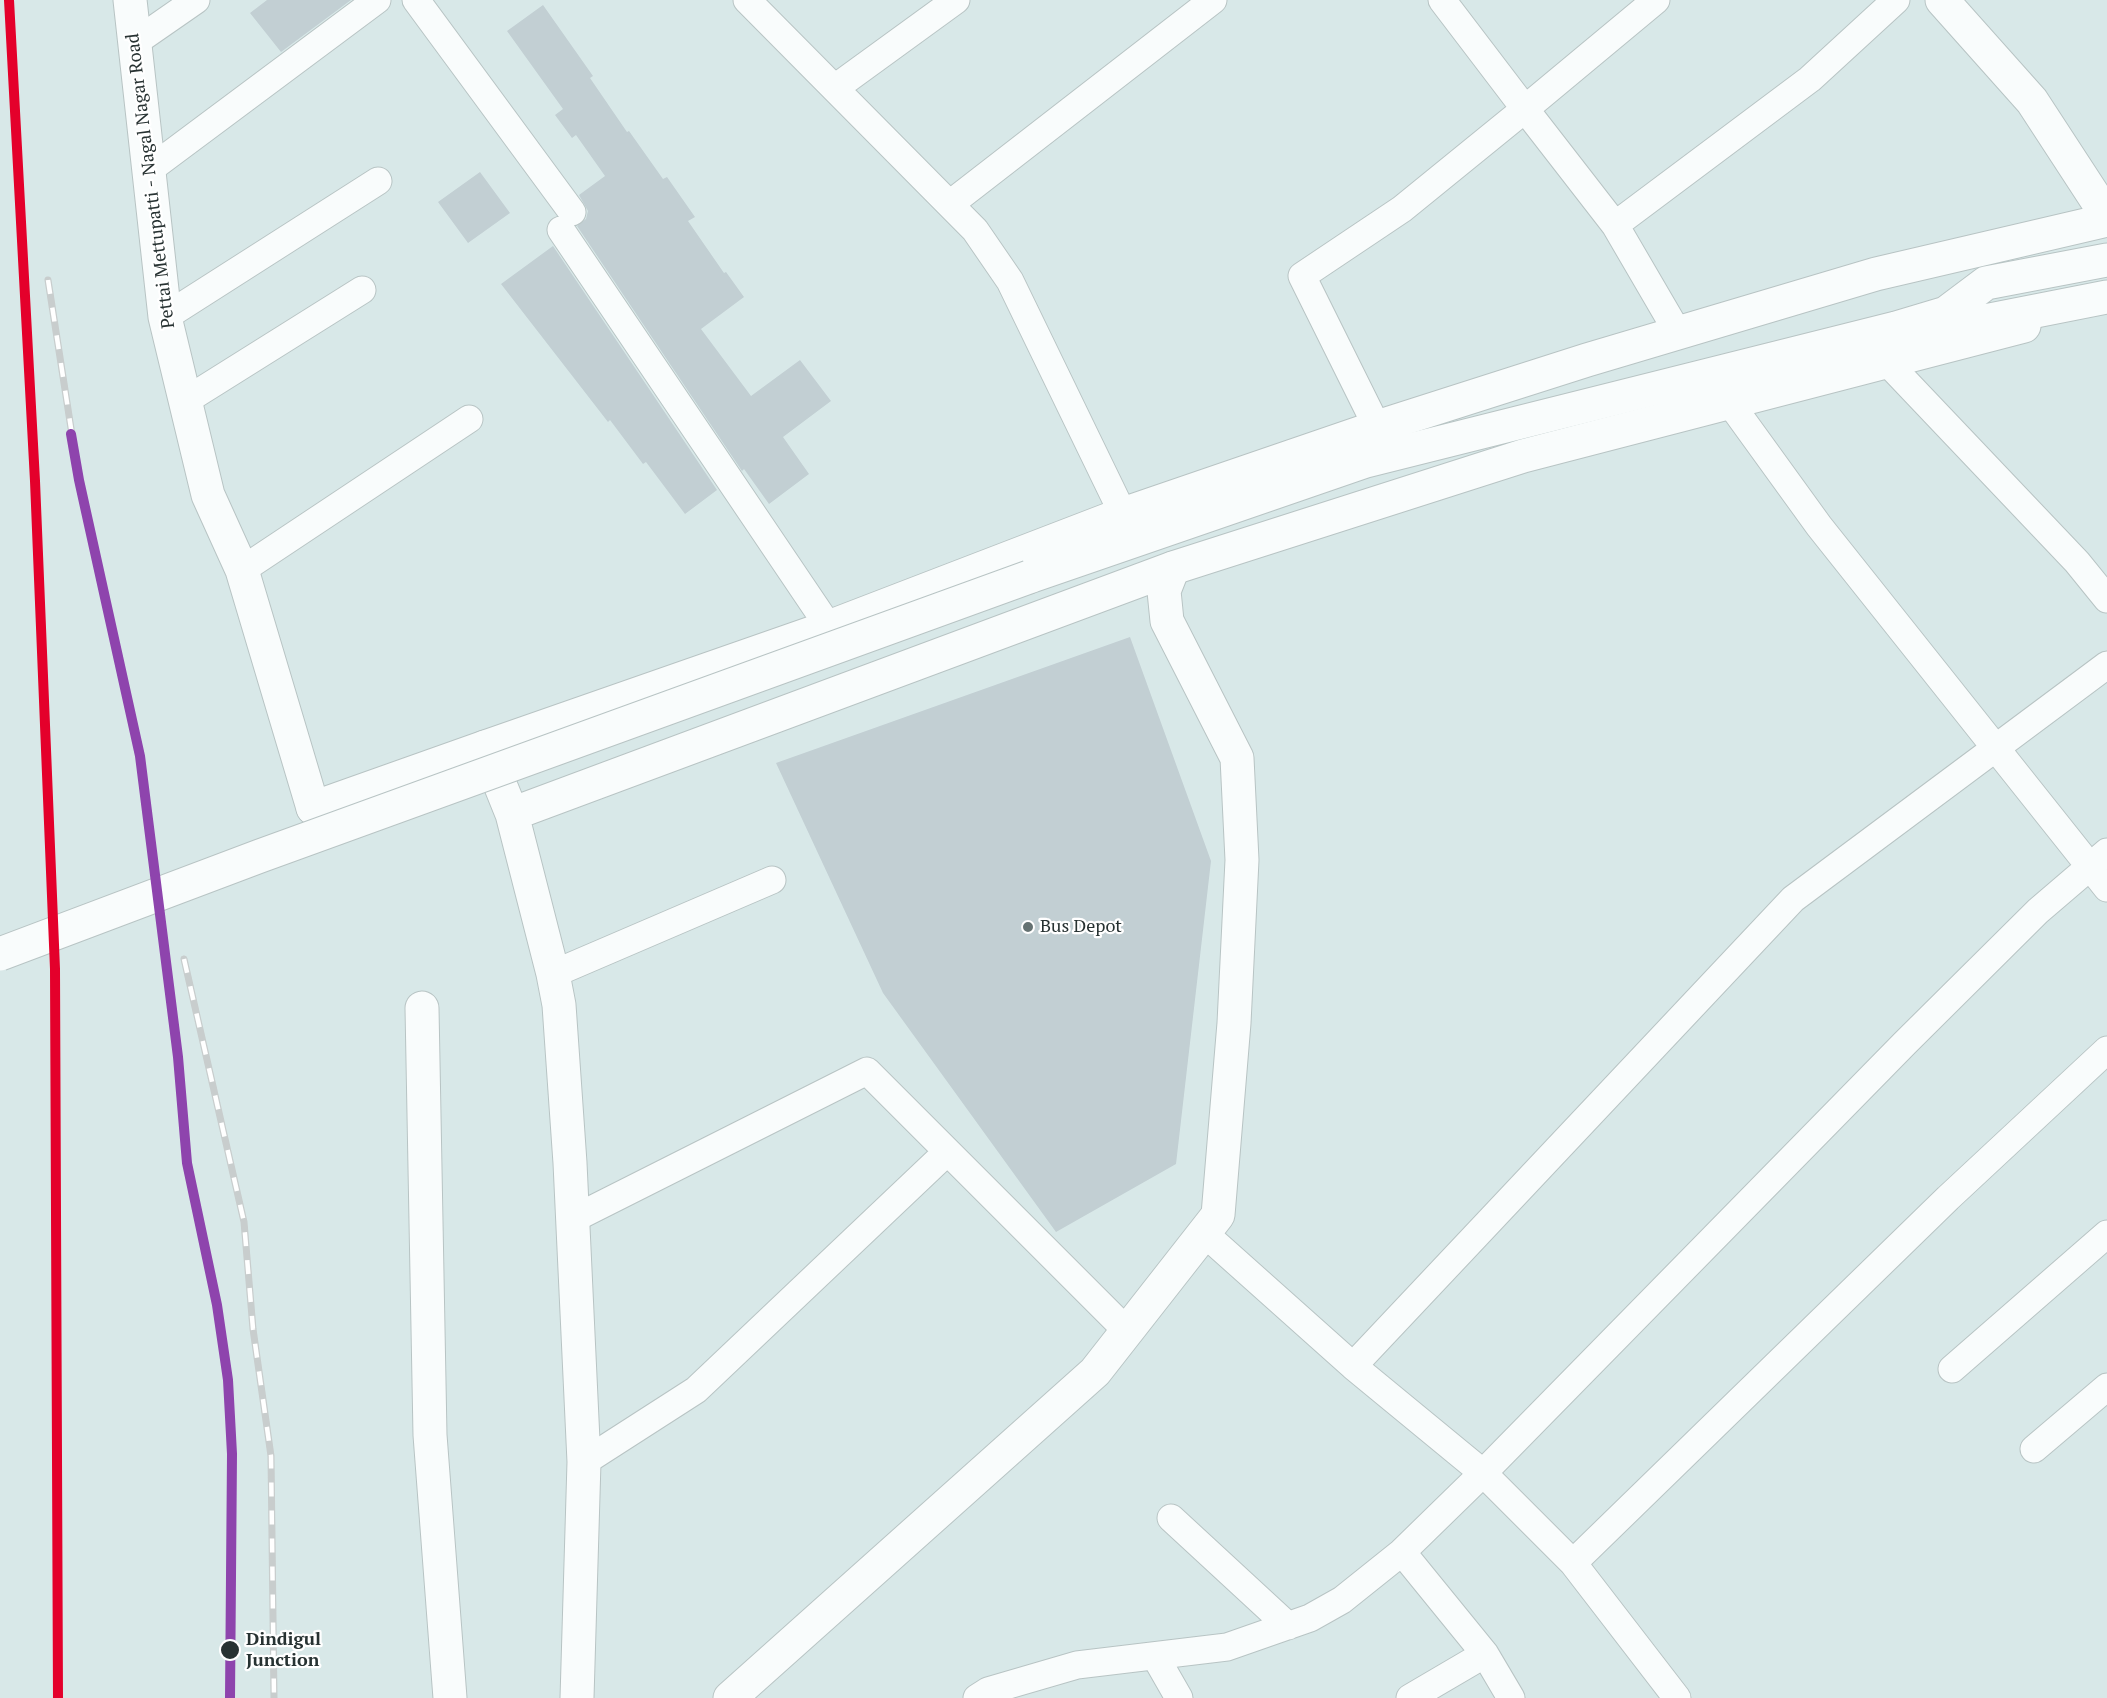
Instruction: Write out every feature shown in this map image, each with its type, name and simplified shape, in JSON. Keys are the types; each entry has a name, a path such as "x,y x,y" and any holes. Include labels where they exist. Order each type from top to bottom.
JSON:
{"main road":[{"name":"Pettai Mettupatti - Nagal Nagar Road","path":"130,0 165,317 208,495 242,570 313,808 485,747"},
{"path":"1942,0 2032,101 2107,216"},
{"path":"577,1698 584,1462 560,1005 512,814 485,747 830,627 1124,514 1377,427 1876,274 2107,220"},
{"path":"0,954 260,856 1029,577 1366,461 1896,328 1946,313 1986,283 2107,260"},
{"path":"1946,313 1985,321 2107,297"},
{"path":"512,814 1173,568 1523,456 2091,309 2107,308"},
{"path":"730,1698 1095,1372 1218,1215 1234,1023 1242,860 1237,758 1167,621 1164,591 1173,568"},
{"path":"962,576 985,638"},
{"path":"422,1008 430,1436 450,1698"}],"street":[{"path":"134,44 196,0"},
{"path":"149,170 377,0"},
{"path":"416,0 567,221 830,627"},
{"path":"747,0 975,230 1010,281 1124,514"},
{"path":"835,88 956,0"},
{"path":"950,204 1213,0"},
{"path":"1377,427 1302,276 1402,209 1656,0"},
{"path":"1615,225 1810,79 1896,0"},
{"path":"1447,2 1525,109 1615,225 1678,333"},
{"path":"165,317 378,181"},
{"path":"185,401 362,290"},
{"path":"1886,362 2077,562 2107,599"},
{"path":"1730,403 1818,526 1996,748 2099,859 2107,888"},
{"path":"242,570 469,419"},
{"path":"1353,1366 1794,899 2107,665"},
{"path":"977,1698 988,1691 1077,1665 1227,1647 1311,1618 1342,1600 1402,1552 1483,1473 1913,1035 2038,911 2099,859"},
{"path":"553,974 772,880"},
{"path":"1573,1563 1948,1198 2107,1050"},
{"path":"573,1219 867,1071 1127,1331"},
{"path":"584,1462 696,1390 947,1152"},
{"path":"1204,1233 1353,1366 1483,1473 1573,1563 1677,1698"},
{"path":"1952,1369 2107,1234"},
{"path":"2034,1449 2107,1387"},
{"path":"1171,1518 1288,1626"},
{"path":"1402,1552 1485,1654 1511,1698"},
{"path":"1410,1698 1485,1654"},
{"path":"1155,1656 1179,1698"}],"building":[{"path":"267,0 351,0 281,52 250,13"},
{"path":"543,5 593,76 590,78 627,132 629,131 663,179 667,177 695,217 688,221 724,273 726,272 744,297 701,329 751,396 800,360 831,401 783,437 809,474 769,504 744,469 742,471 577,226 586,219 588,211 579,195 605,176 576,135 572,138 555,115 563,109 507,31"},
{"path":"480,172 510,213 468,243 438,202"},
{"path":"553,246 717,490 685,514 646,462 643,464 610,420 608,422 501,284"},
{"name":"Bus Depot","path":"1130,637 1211,861 1176,1164 1056,1232 883,993 776,763"}],"railway":[{"path":"48,280 79,480 140,756 178,1057 187,1163 217,1305 228,1380 232,1454 230,1698"},
{"path":"184,959 244,1222 253,1329 271,1456 274,1698"}],"transit line":[{"path":"9,0 35,481 55,969 58,1698"},
{"path":"71,434 79,480 140,756 178,1057 187,1163 217,1305 228,1380 232,1454 230,1698"}],"place":[{"name":"Bus Depot","path":"1028,927"},
{"name":"Dindigul Junction","path":"230,1650"}]}
